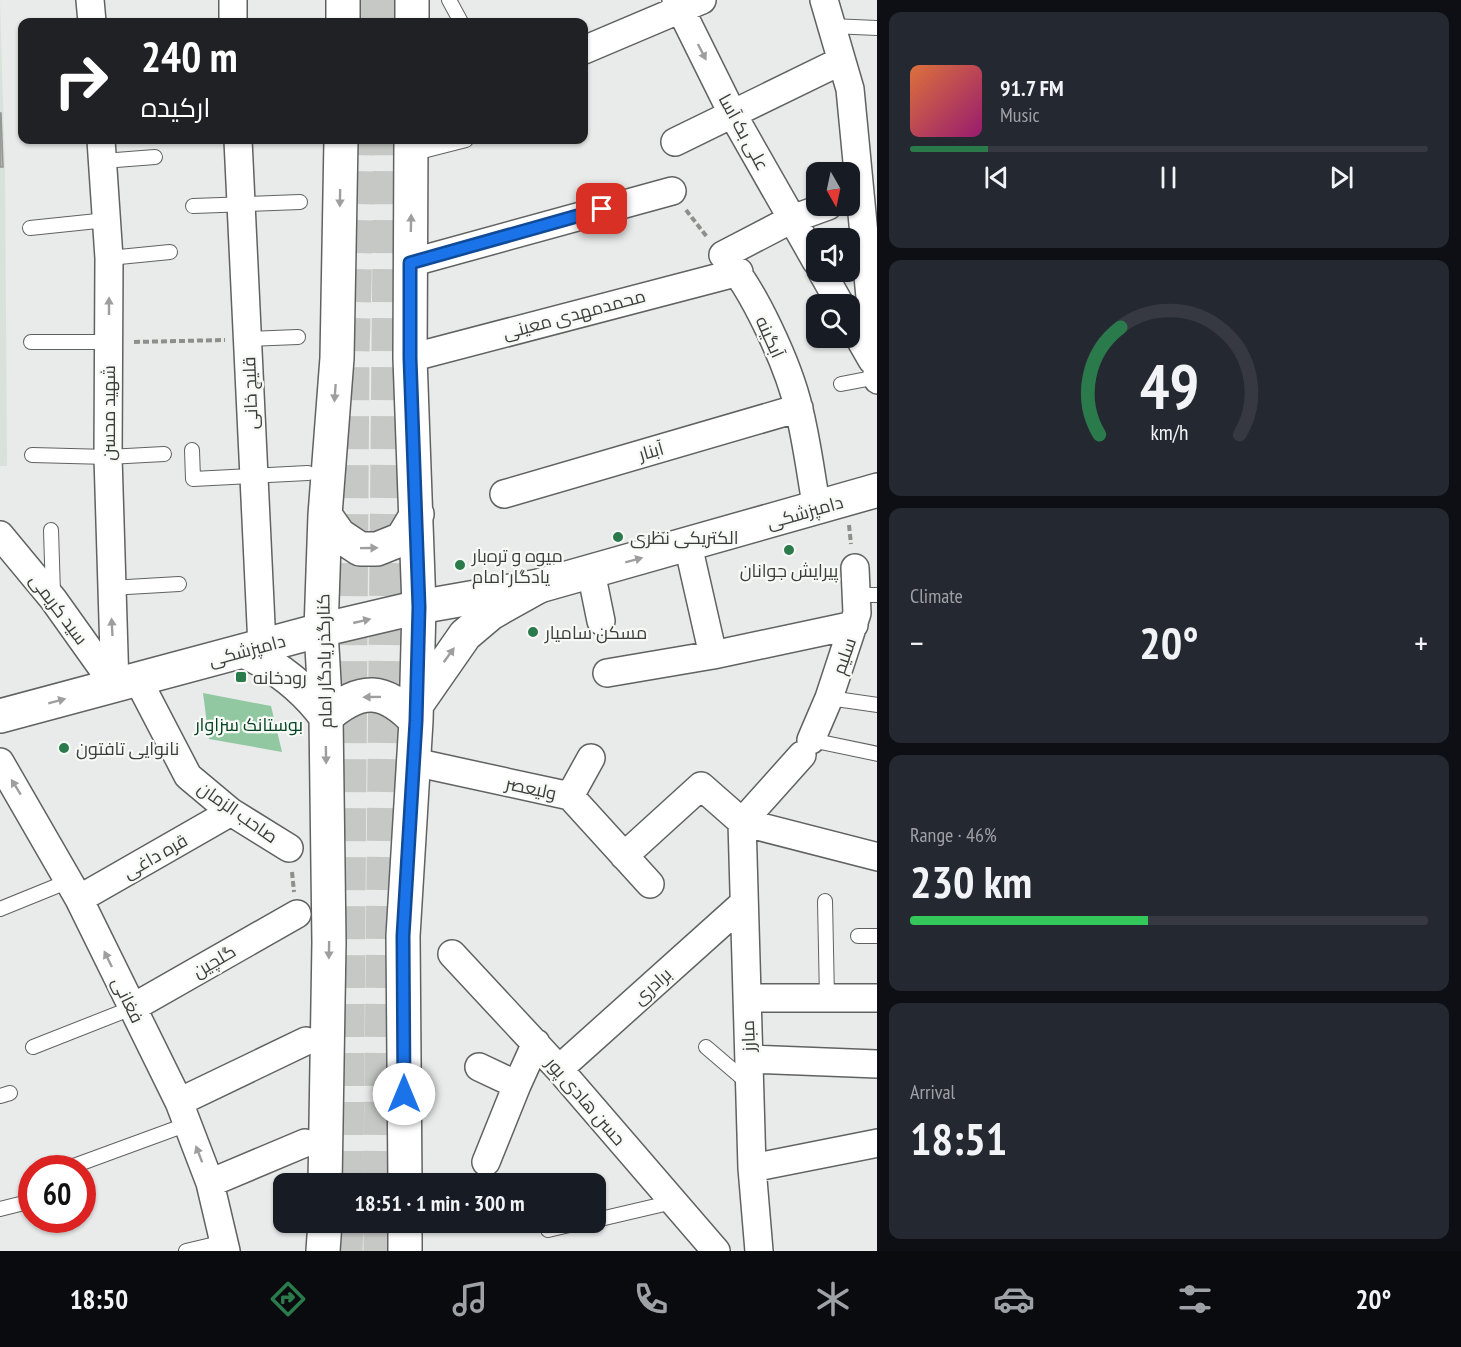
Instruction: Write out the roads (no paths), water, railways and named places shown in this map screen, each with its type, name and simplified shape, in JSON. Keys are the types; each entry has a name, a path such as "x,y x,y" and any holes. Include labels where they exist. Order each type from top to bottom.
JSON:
{"main road":[{"path":"343,0 343,18"},
{"path":"412,0 412,18"},
{"name":"کنارگذر یادگار امام","path":"325,1173 329,942 326,717 321,630 325,515 338,358 341,144"},
{"path":"405,1173 403,936 417,712 419,607 410,358 411,147"},
{"name":"دامپزشکی","path":"0,716 321,630 419,607 539,586 877,490"},
{"path":"325,515 339,535 346,540 360,549 377,549 402,539 417,514"},
{"path":"417,712 465,635 491,613 539,586"},
{"path":"253,649 296,683 313,699 326,717 338,706 369,695 385,697 417,712"},
{"path":"323,1251 324,1233"},
{"path":"405,1233 405,1251"}],"street":[{"path":"90,0 92,18"},
{"path":"233,0 233,18"},
{"path":"824,0 850,89 867,161 860,180"},
{"path":"588,48 686,3"},
{"name":"علی بک آسا","path":"686,3 733,115 806,244"},
{"path":"675,142 841,61"},
{"name":"قلیچ خانی","path":"238,144 253,476 253,649"},
{"name":"شهید محسن","path":"102,150 109,258 110,588 126,683"},
{"path":"410,263 672,191"},
{"name":"محمدمهدی معینی","path":"410,358 731,263 792,219 806,214"},
{"path":"860,216 872,261 877,378"},
{"name":"آبگینه","path":"731,263 770,333 799,408 831,505"},
{"path":"860,340 877,370"},
{"name":"آبنار","path":"504,494 799,408"},
{"name":"سید کریمی","path":"0,535 126,683"},
{"path":"688,545 713,655"},
{"name":"سلیم","path":"742,822 806,747 829,698 854,625 868,595 855,568"},
{"path":"591,572 601,621"},
{"path":"607,673 713,655 854,625"},
{"name":"صاحب الزمان","path":"126,683 188,776 231,812 289,848"},
{"path":"570,796 591,758"},
{"name":"فغانی","path":"0,762 74,890 183,1113 210,1183 225,1247"},
{"name":"ولیعصر","path":"414,762 570,796 650,884"},
{"path":"624,856 701,786 742,822 877,857"},
{"name":"قره داغی","path":"74,890 231,812"},
{"name":"مبارز","path":"742,822 752,1168 759,1251"},
{"name":"برادری","path":"559,1069 744,903"},
{"name":"گلچین","path":"132,1008 297,914"},
{"name":"حسن هادی پور","path":"452,954 559,1069 716,1251"},
{"path":"747,998 877,998"},
{"path":"183,1113 306,1041"},
{"path":"486,1162 536,1044"},
{"path":"749,1071 877,1064"},
{"path":"479,1067 517,1085"},
{"path":"210,1183 305,1143"},
{"path":"752,1168 877,1143"}],"lane":[{"path":"450,0 459,18"},
{"path":"831,26 877,28"},
{"path":"411,147 435,144"},
{"path":"102,150 155,157"},
{"path":"193,206 300,202"},
{"path":"30,228 107,220"},
{"path":"109,258 170,252"},
{"path":"248,339 298,337"},
{"path":"31,342 109,342"},
{"path":"841,384 877,378"},
{"path":"192,450 193,479 308,473"},
{"path":"32,455 108,457 164,454"},
{"path":"51,530 53,599"},
{"path":"110,588 179,584"},
{"path":"829,698 877,705"},
{"path":"806,747 877,754"},
{"path":"0,909 74,890"},
{"path":"825,901 826,998"},
{"path":"858,936 877,936"},
{"path":"33,1047 132,1008"},
{"path":"706,1047 749,1071"},
{"path":"95,1155 183,1113"},
{"path":"606,1218 673,1202"},
{"path":"0,1209 18,1204"},
{"path":"186,1251 225,1247"}],"tunnel":[{"path":"362,0 362,18"},
{"path":"391,0 391,18"},
{"path":"347,1173 353,354 359,144"},
{"path":"380,1173 390,144"},
{"path":"346,1251 347,1233"},
{"path":"380,1233 380,1251"}],"place":[{"name":"الکتریکی نظری","path":"618,537"},
{"name":"پیرایش جوانان","path":"789,550"},
{"name":"میوه و تره‌بار یادگار امام","path":"460,565"},
{"name":"مسکن سامیار","path":"533,632"},
{"name":"رودخانه","path":"241,677"},
{"name":"نانوایی تافتون","path":"64,748"}],"park label":[{"name":"بوستانک سزاوار","path":"249,724"}]}
